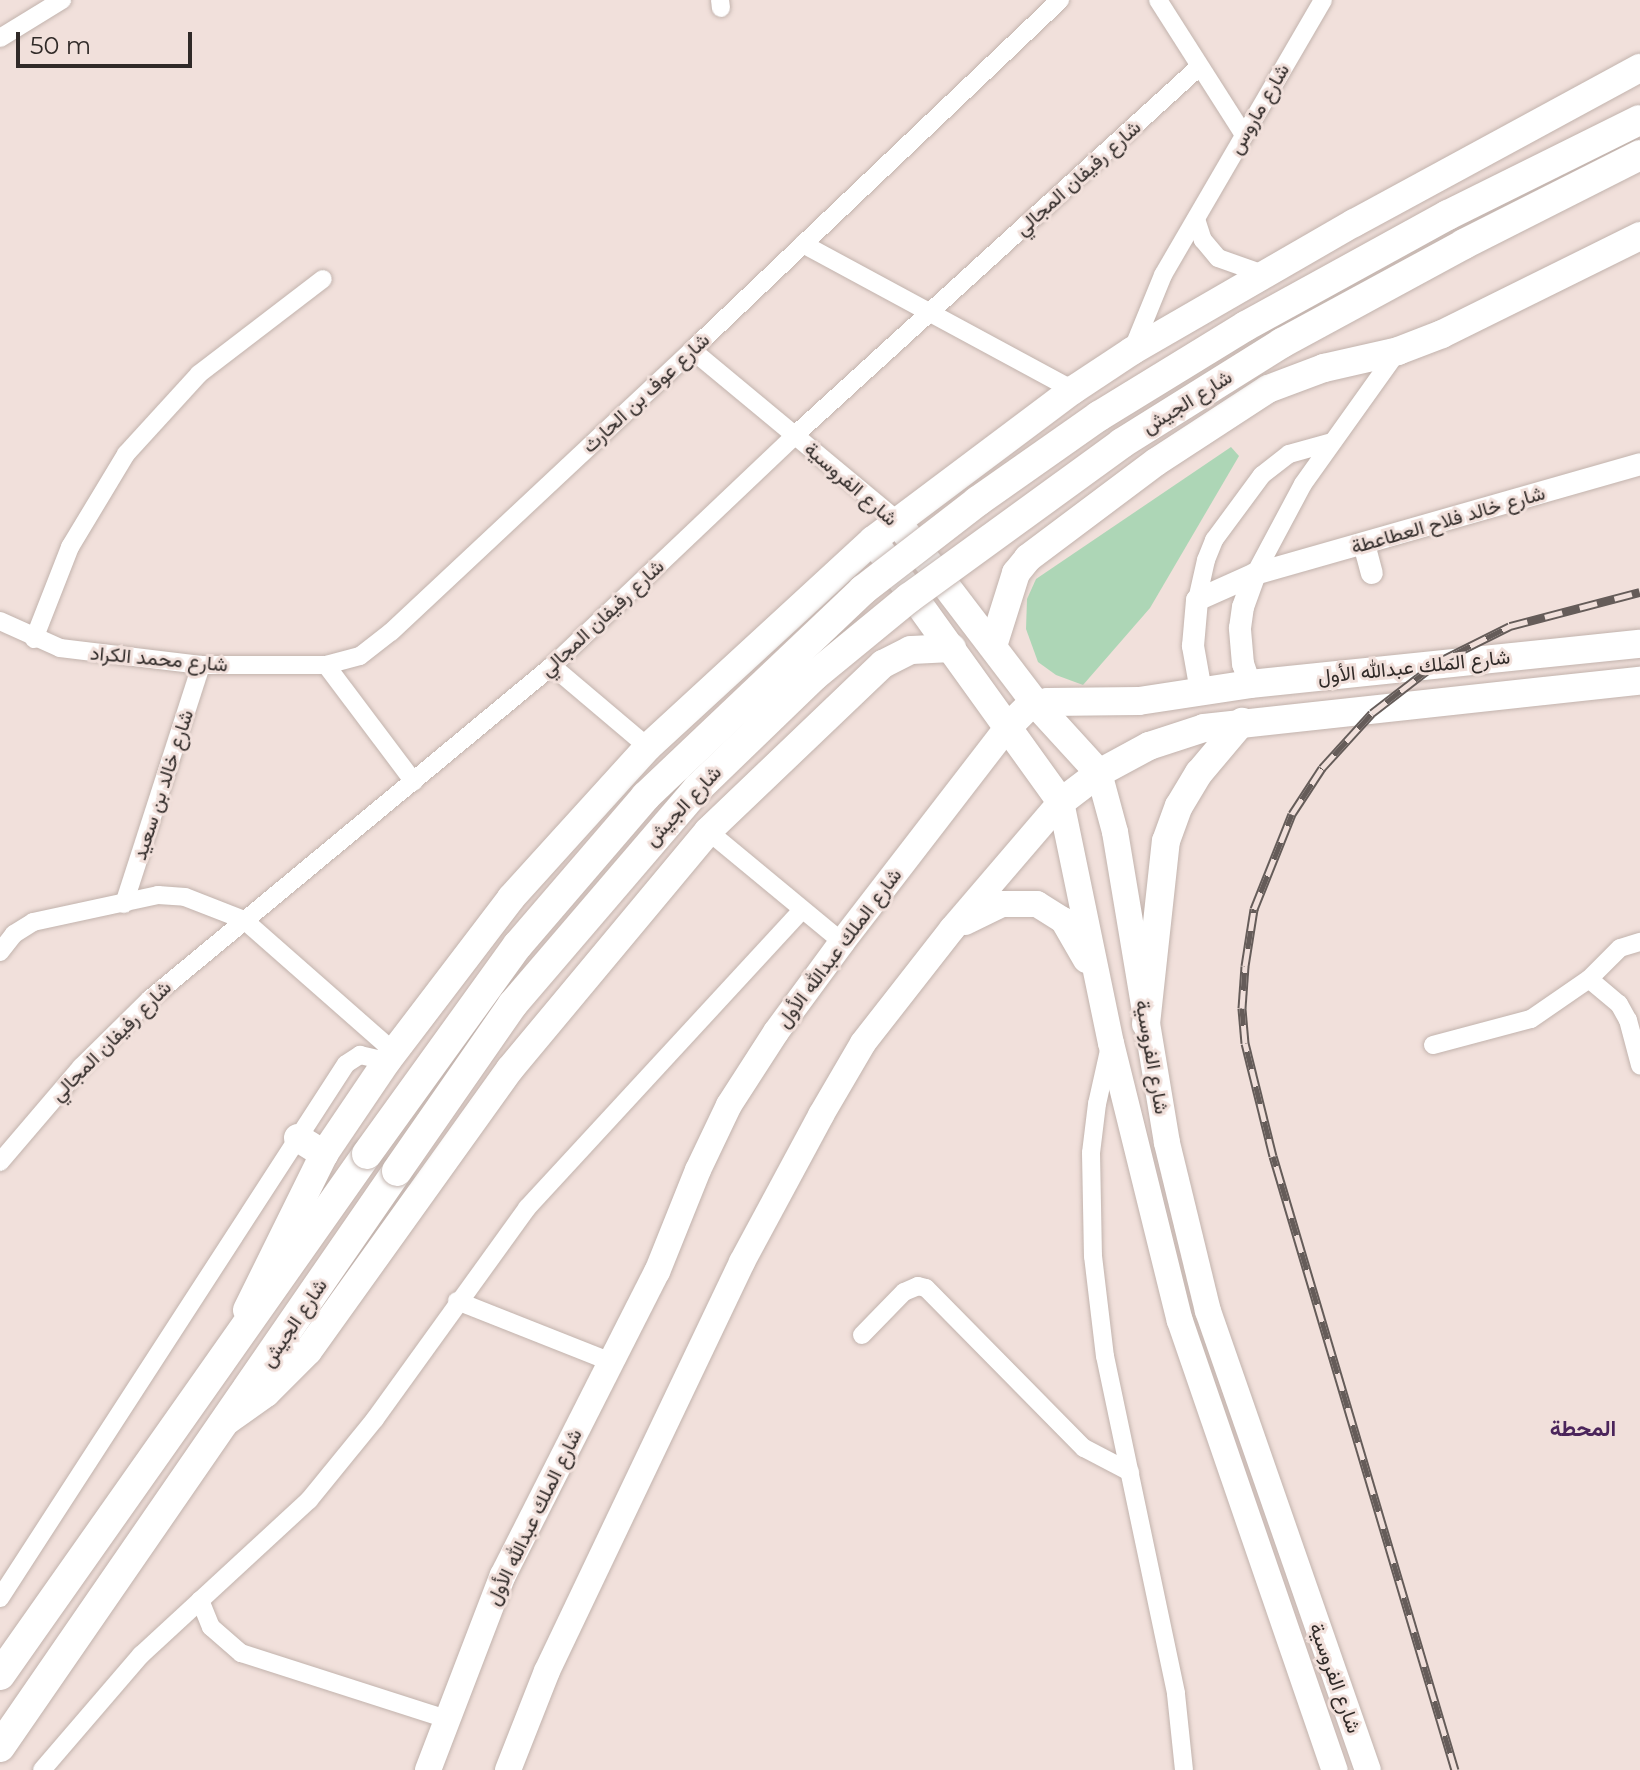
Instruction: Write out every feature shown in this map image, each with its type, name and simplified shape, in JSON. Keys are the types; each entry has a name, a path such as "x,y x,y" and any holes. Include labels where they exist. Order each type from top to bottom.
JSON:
{"highway":[{"name":"شارع الجيش","path":"0,1675 235,1336 518,945 646,796 863,590 978,501 1086,424 1246,326 1448,215 1639,120"},
{"name":"شارع الجيش","path":"0,1747 513,1004 606,891 698,788 814,676 885,617 1122,443 1269,352 1464,244 1640,155"}],"main road":[{"path":"235,1336 324,1154 390,1056 511,898 648,747 873,540 1073,390 1132,351 1263,274 1640,68"},
{"path":"993,646 1016,573 1028,558 1156,462 1268,389 1324,368 1398,351 1487,313 1640,236"},
{"name":"شارع الفروسية","path":"898,521 1036,704 1099,773 1115,832 1167,1143 1208,1311 1368,1770"},
{"name":"شارع الفروسية","path":"873,540 1061,802 1111,1043 1180,1321 1335,1770"},
{"name":"شارع الملك عبدالله الأول","path":"428,1770 503,1575 657,1272 698,1170 729,1105 776,1032 842,942 1006,729 1036,704 1139,701 1250,684 1640,644"},
{"path":"228,1420 266,1393 308,1351 510,1069 708,831 883,664 911,650 952,648"},
{"name":"شارع الملك عبدالله الأول","path":"508,1770 547,1671 742,1262 863,1043 952,929 1061,802 1099,773 1174,736 1242,722 1640,681"},
{"path":"1146,1024 1166,841 1179,806 1199,773 1242,722"},
{"path":"952,929 1002,904 1020,902 1051,911 1063,920 1080,944 1102,998"},
{"path":"298,1138 324,1154"}],"street":[{"path":"0,38 62,0"},
{"name":"شارع عوف بن الحارث","path":"326,665 360,656 391,632 1060,0"},
{"path":"1158,0 1244,135"},
{"name":"شارع ماروس","path":"1132,351 1150,299 1323,0"},
{"name":"شارع رفيفان المجالي","path":"0,1162 115,1032 244,920 552,666 795,435 1199,67"},
{"path":"1196,219 1203,240 1218,258 1263,274"},
{"path":"803,244 1073,390"},
{"path":"34,639 70,547 126,454 199,374 323,279"},
{"name":"شارع الفروسية","path":"692,350 898,521"},
{"path":"1250,684 1240,647 1240,628 1243,607 1255,574 1289,505 1398,351"},
{"path":"1201,691 1193,646 1197,600 1214,540 1262,475 1289,454 1332,442"},
{"name":"شارع خالد فلاح العطاعطة","path":"1197,600 1255,574 1640,464"},
{"path":"1364,544 1372,573"},
{"name":"شارع محمد الكراد","path":"0,621 34,639 96,655 201,665 326,665"},
{"name":"شارع خالد بن سعيد","path":"124,904 201,665"},
{"path":"326,665 414,782"},
{"path":"552,666 648,747"},
{"path":"708,831 842,942"},
{"path":"0,952 14,934 33,922 172,895 244,920 390,1056"},
{"path":"42,1770 141,1655 309,1500 375,1419 457,1301 527,1208 802,910"},
{"path":"1433,1045 1531,1019 1589,979 1620,948 1640,942"},
{"path":"1589,979 1619,1004 1628,1020 1640,1065"},
{"path":"1111,1043 1097,1104 1091,1153 1093,1256 1105,1356 1178,1705 1184,1770"},
{"path":"0,1598 349,1059 360,1055 390,1056"},
{"path":"862,1335 904,1292 926,1288 1084,1448 1130,1472"},
{"path":"457,1301 611,1362"},
{"path":"200,1600 211,1627 241,1653 446,1719"}],"green space":[{"path":"1231,447 1239,456 1150,608 1083,685 1056,675 1038,662 1026,629 1027,599 1036,579"}],"railway":[{"path":"1455,1770 1273,1156 1245,1043 1242,1008 1245,966 1254,909 1292,814 1322,768 1372,713 1438,662 1510,626 1640,592"}],"district":[{"name":"المحطة","path":"1583,1429"}]}
